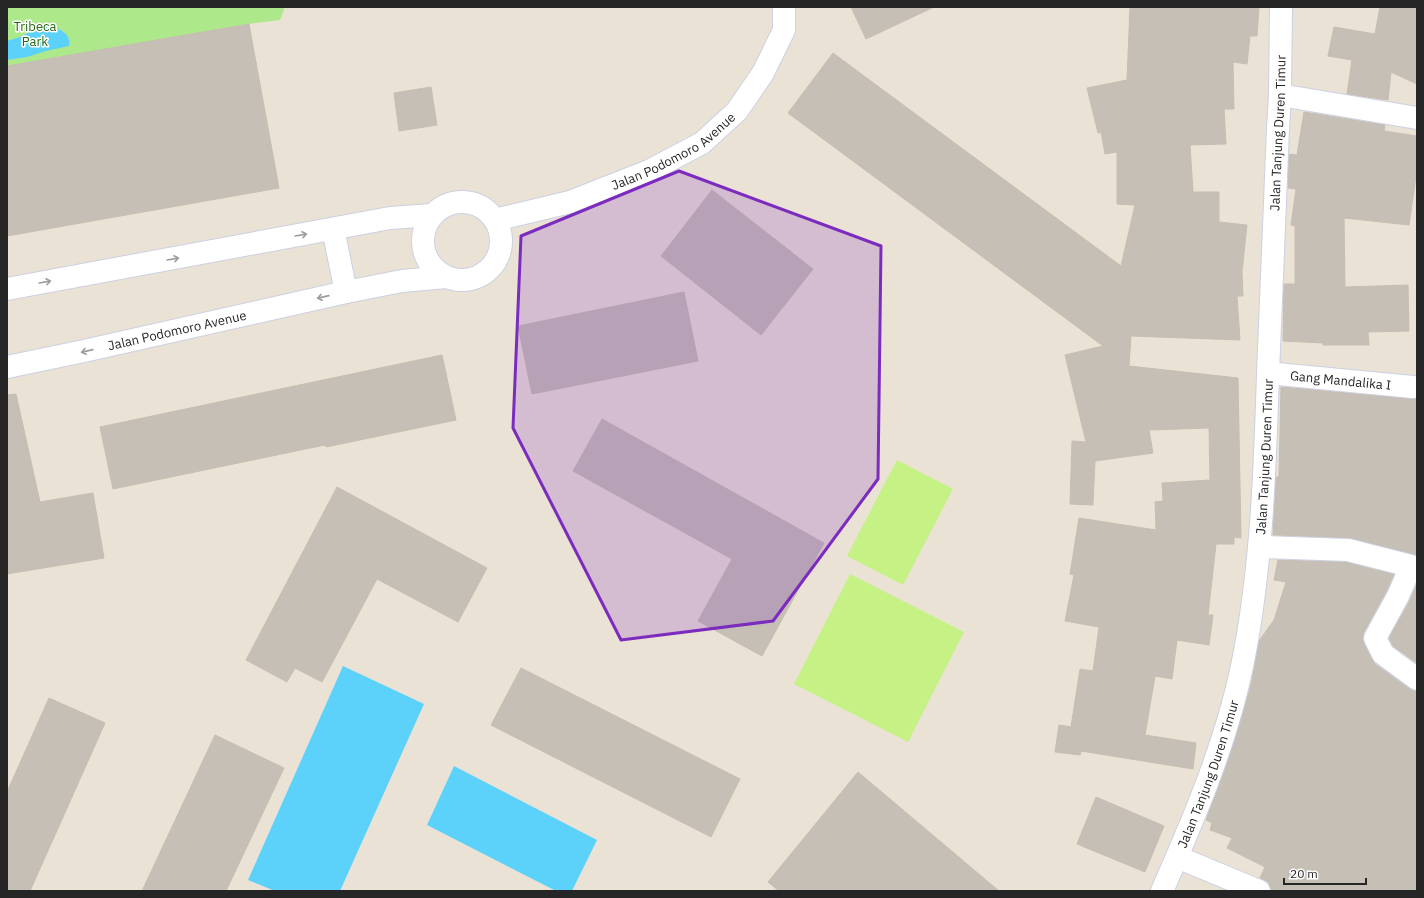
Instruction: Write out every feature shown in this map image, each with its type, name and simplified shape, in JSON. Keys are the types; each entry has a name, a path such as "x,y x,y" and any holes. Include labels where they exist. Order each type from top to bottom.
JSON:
{"street":[{"name":"Jalan Podomoro Avenue","path":"496,220 570,202 649,171 702,143 736,111 763,73 784,30 784,7"},
{"name":"Jalan Tanjung Duren Timur","path":"1162,891 1214,765 1232,704 1245,652 1260,548 1266,452 1280,95 1281,7"},
{"path":"1280,95 1417,118"},
{"path":"453,202 465,202 477,205 488,211 496,220 500,232 501,244 498,256 492,267 482,275 471,279 458,280 446,277 436,270 428,261 423,250 422,237 425,225 432,215 441,207 453,202"},
{"path":"7,289 390,218 432,215"},
{"path":"333,229 346,292"},
{"name":"Jalan Podomoro Avenue","path":"7,367 346,292 402,281 446,277"},
{"name":"Gang Mandalika I","path":"1268,373 1413,387"},
{"path":"1260,548 1348,550 1411,566 1398,596 1375,638 1383,654 1417,679"},
{"path":"1177,857 1259,891"}],"highlighted area":[{"path":"679,171 881,246 878,479 773,621 621,640 513,428 521,236"}],"green space":[{"name":"Tribeca Park","path":"7,7 285,7 280,20 249,24 7,66"},
{"path":"897,460 953,489 903,585 847,556"},
{"path":"850,574 964,632 908,742 794,684"}],"water":[{"path":"49,24 64,32 68,38 69,46 27,57 7,60 7,41"},
{"path":"343,666 424,704 340,891 275,891 248,880"},
{"path":"454,766 597,840 572,891 556,891 427,825"}],"building":[{"path":"851,7 934,7 866,39"},
{"path":"1130,7 1259,8 1257,36 1250,36 1247,64 1233,62 1234,109 1224,109 1226,144 1190,145 1193,192 1219,192 1219,222 1247,225 1242,272 1243,296 1237,296 1240,340 1131,336 1129,366 1238,378 1241,538 1234,537 1234,544 1216,544 1208,615 1213,615 1209,645 1177,640 1172,679 1155,676 1145,735 1196,743 1193,769 1081,751 1080,755 1055,752 1059,725 1071,727 1080,669 1093,671 1099,627 1065,621 1074,575 1070,574 1079,518 1156,530 1155,502 1163,501 1162,483 1210,480 1209,428 1149,430 1153,453 1095,461 1093,505 1070,504 1072,441 1086,442 1065,355 1103,346 788,113 833,53 1121,266 1135,205 1117,204 1117,152 1105,154 1101,132 1098,133 1087,88 1127,80"},
{"path":"1380,7 1417,7 1417,84 1391,72 1388,100 1347,94 1352,60 1328,56 1334,27 1375,34"},
{"path":"249,24 279,188 7,236 7,66"},
{"path":"431,87 437,125 399,131 394,93"},
{"path":"1304,112 1385,125 1384,131 1417,136 1417,169 1409,225 1344,218 1345,287 1408,285 1409,331 1368,332 1369,345 1323,345 1323,343 1283,341 1284,284 1295,284 1295,226 1291,225 1296,189 1288,188 1289,156 1290,154 1297,155"},
{"path":"712,190 813,269 761,335 661,256"},
{"path":"684,292 698,361 532,394 518,326"},
{"path":"442,355 456,420 326,447 325,445 113,489 100,427"},
{"path":"1281,387 1417,399 1417,556 1351,538 1273,535 1276,477 1279,477"},
{"path":"16,394 40,502 93,493 104,558 7,574 7,395"},
{"path":"602,419 824,543 762,656 698,621 732,559 573,471"},
{"path":"337,487 487,568 458,622 377,579 322,682 295,668 287,682 246,660"},
{"path":"1278,560 1346,562 1394,574 1364,632 1363,638 1364,644 1375,664 1410,689 1417,691 1417,891 1271,891 1269,883 1260,878 1265,867 1227,848 1232,838 1210,830 1212,823 1206,820 1242,716 1251,685 1259,641 1274,620 1286,582 1274,580"},
{"path":"1417,584 1417,663 1393,646 1389,638"},
{"path":"521,668 740,779 711,837 491,725"},
{"path":"49,698 105,723 30,891 7,891 7,792"},
{"path":"215,735 284,768 226,891 142,891"},
{"path":"858,772 999,891 779,891 768,882"},
{"path":"1096,797 1164,826 1145,872 1077,844"}]}
